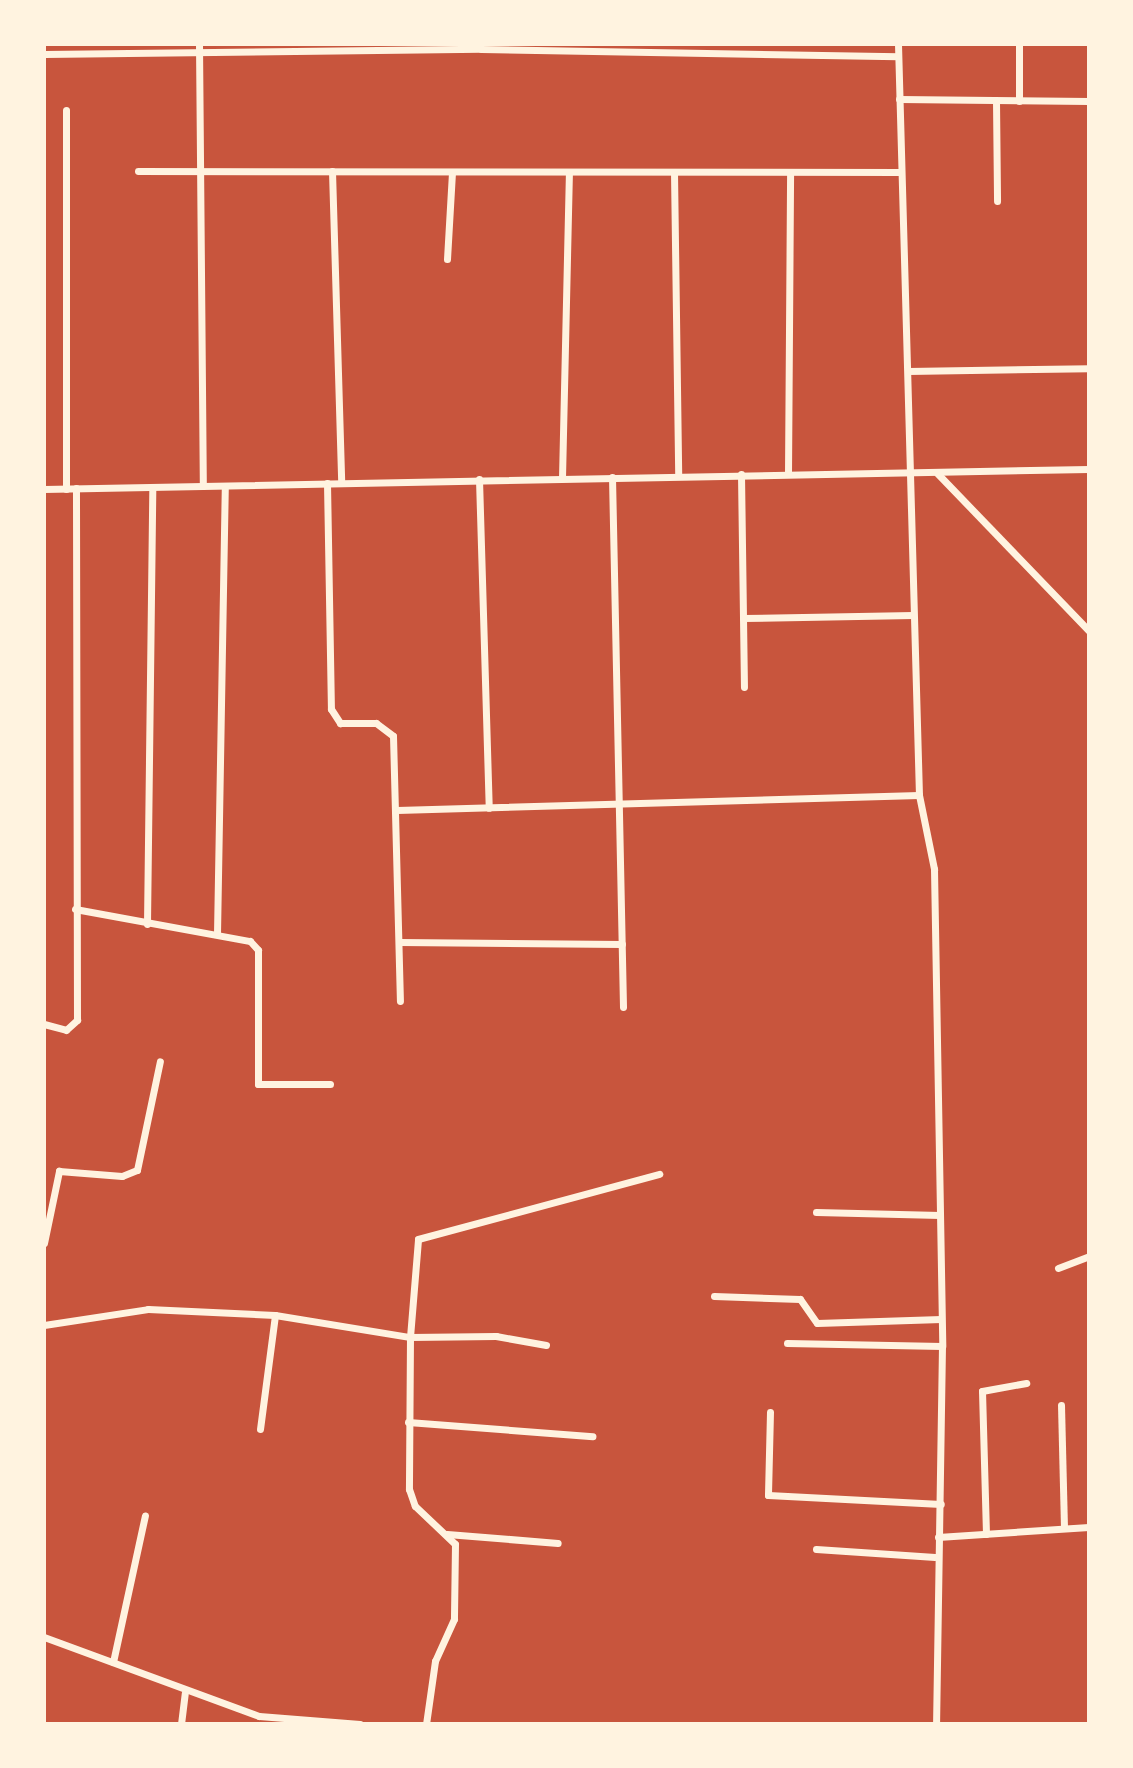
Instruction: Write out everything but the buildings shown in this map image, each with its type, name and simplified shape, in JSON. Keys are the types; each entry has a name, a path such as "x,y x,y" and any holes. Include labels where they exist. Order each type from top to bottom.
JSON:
{"street":[{"path":"898,44 908,371 907,474 919,795 934,869 942,1346 941,1504 935,1557 936,1724"},
{"path":"1019,44 1019,101"},
{"path":"44,54 198,48 481,46 653,47 898,56"},
{"path":"198,48 197,173 203,486"},
{"path":"899,99 1089,101"},
{"path":"996,101 997,201"},
{"path":"66,110 66,489"},
{"path":"138,171 901,172"},
{"path":"332,171 341,483"},
{"path":"447,259 452,172"},
{"path":"562,478 569,172"},
{"path":"674,172 678,476"},
{"path":"788,474 790,172"},
{"path":"908,371 1089,368"},
{"path":"44,489 1089,469"},
{"path":"937,473 1089,631"},
{"path":"741,474 744,687"},
{"path":"612,477 623,1007"},
{"path":"479,479 489,808"},
{"path":"327,483 331,709 340,723 389,728 397,810 400,1001"},
{"path":"217,934 225,486"},
{"path":"44,1024 73,1028 76,488"},
{"path":"147,924 152,488"},
{"path":"743,618 913,615"},
{"path":"397,810 919,795"},
{"path":"75,909 250,941 258,950 258,1084 330,1084"},
{"path":"399,942 622,944"},
{"path":"44,1243 59,1171 122,1176 137,1170 160,1061"},
{"path":"426,1724 435,1661 454,1619 455,1544 415,1506 408,1422 411,1280 426,1231 537,1213 659,1174"},
{"path":"816,1212 940,1215"},
{"path":"1058,1268 1089,1256"},
{"path":"714,1296 800,1299 817,1323 941,1319"},
{"path":"44,1325 148,1309 275,1315 410,1337 496,1336 546,1345"},
{"path":"260,1429 275,1315"},
{"path":"787,1343 942,1346"},
{"path":"986,1534 982,1391 1026,1383"},
{"path":"1061,1405 1064,1528"},
{"path":"770,1412 768,1495 941,1504"},
{"path":"408,1422 592,1436"},
{"path":"113,1662 145,1515"},
{"path":"938,1537 1089,1527"},
{"path":"447,1534 558,1543"},
{"path":"816,1549 935,1557"},
{"path":"44,1637 185,1693 259,1716 360,1724"},
{"path":"181,1724 185,1693"}]}
